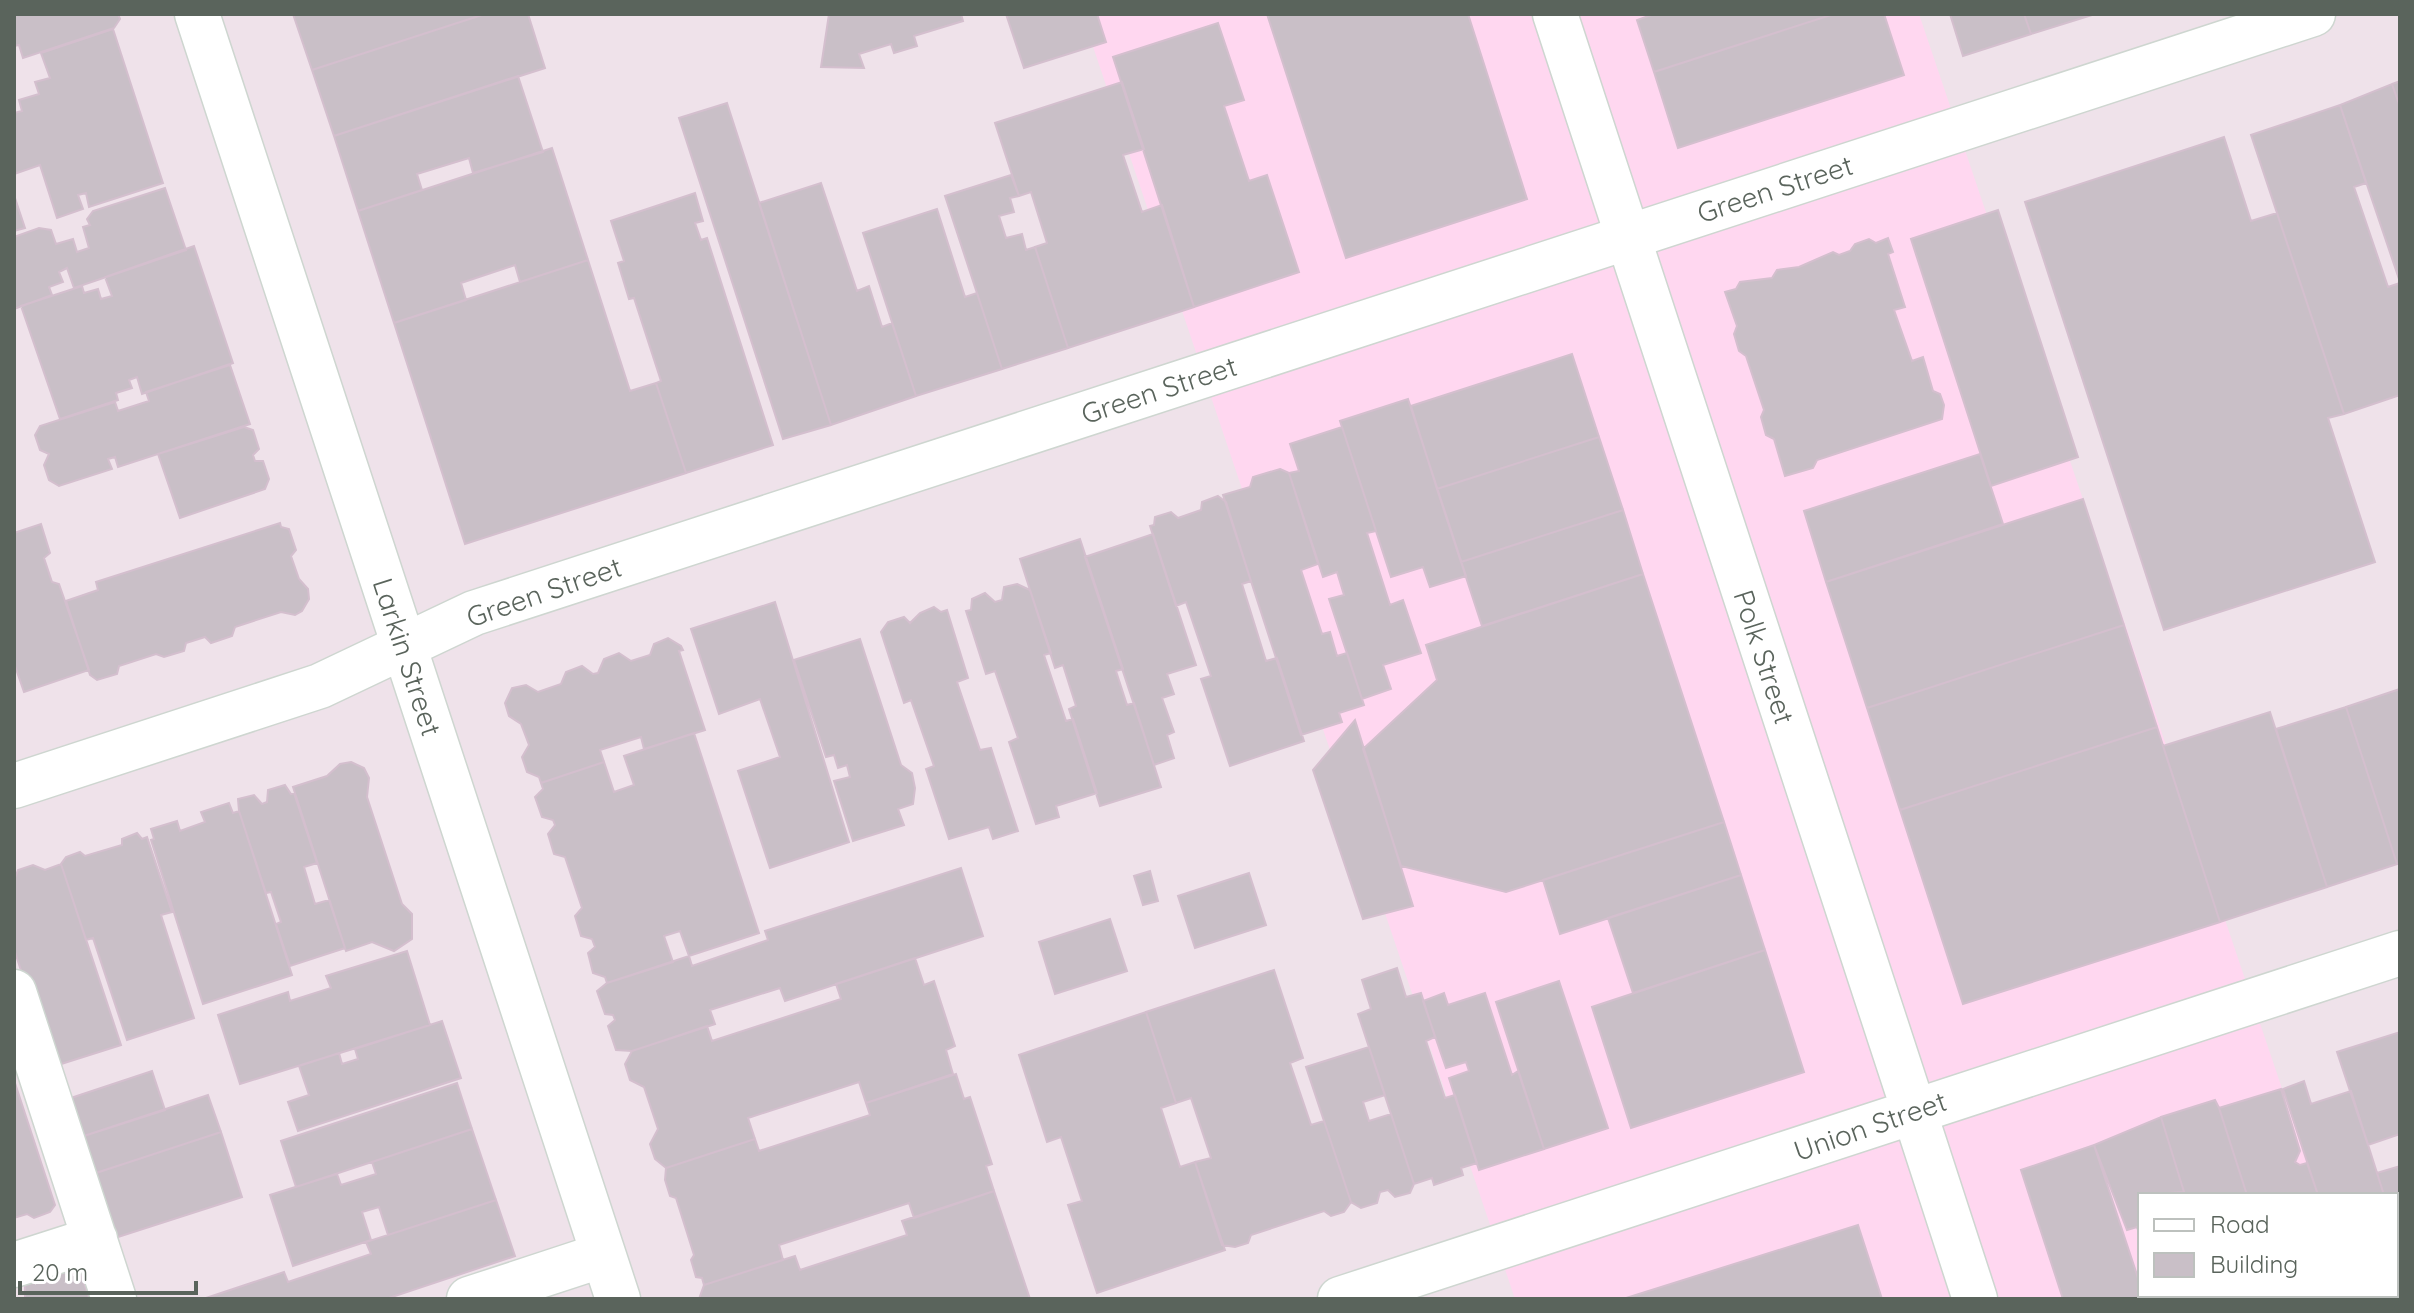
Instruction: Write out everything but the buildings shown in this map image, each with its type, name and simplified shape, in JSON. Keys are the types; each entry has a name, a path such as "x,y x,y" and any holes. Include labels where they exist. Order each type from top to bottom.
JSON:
{"street":[{"name":"Larkin Street","path":"197,14 618,1299"},
{"name":"Polk Street","path":"1555,14 1975,1299"},
{"name":"Green Street","path":"14,786 320,686 474,613 2313,14"},
{"name":"Union Street","path":"1340,1299 2400,953"},
{"path":"14,992 114,1299"},
{"path":"14,1265 95,1239"},
{"path":"469,1299 603,1255"}],"shaded area":[{"path":"1082,14 1919,14 2317,1193 2138,1193 2138,1297 2353,1299 1515,1299"}]}
